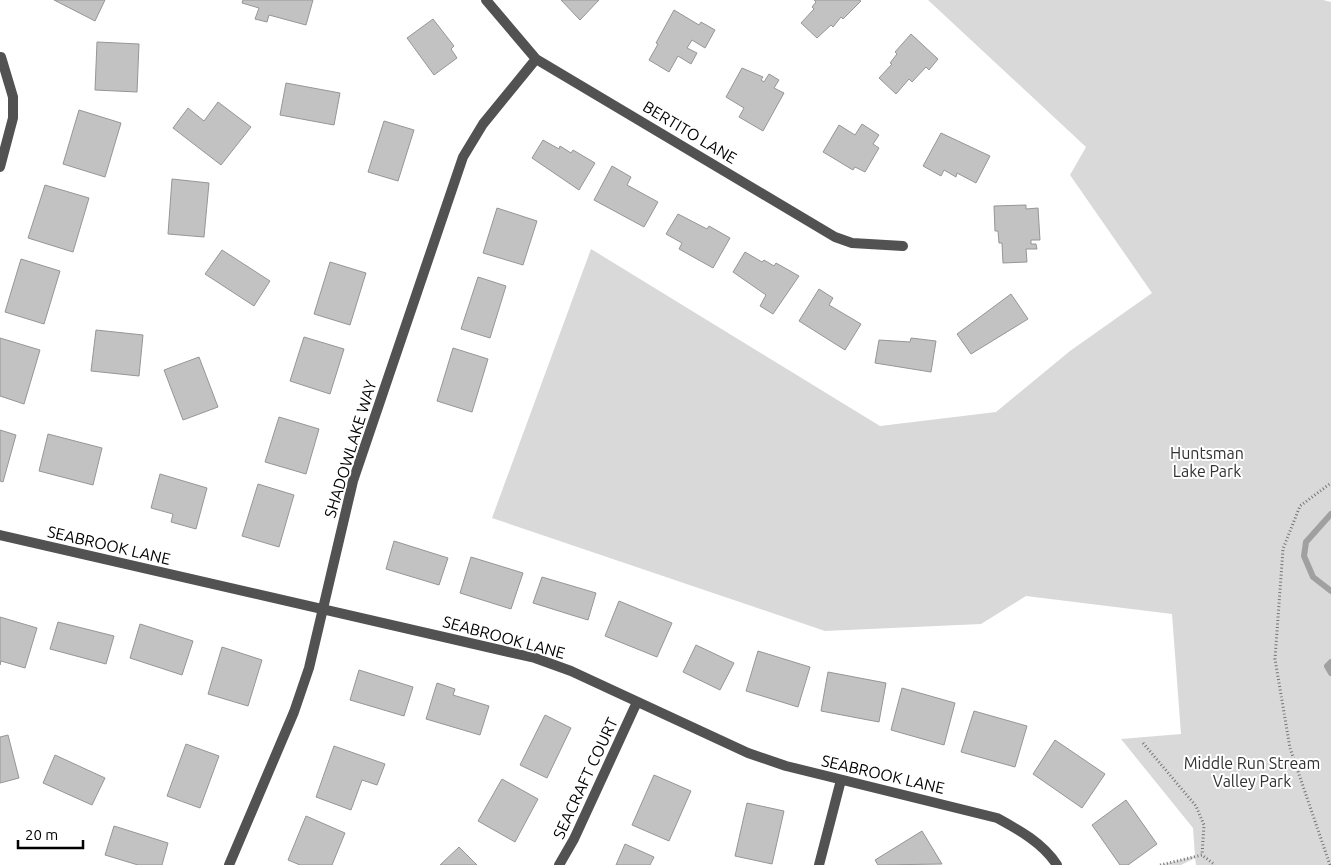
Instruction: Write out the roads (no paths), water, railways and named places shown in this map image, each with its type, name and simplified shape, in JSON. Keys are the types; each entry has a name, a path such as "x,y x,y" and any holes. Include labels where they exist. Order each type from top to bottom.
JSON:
{"street":[{"name":"BERTITO LANE","path":"486,0 536,59 836,236 852,243 903,246"},
{"path":"0,167 13,118 13,97 1,57"},
{"name":"SHADOWLAKE WAY","path":"229,865 294,712 309,668 353,481 463,157 483,124 536,59"},
{"name":"SEABROOK LANE","path":"0,535 535,658 571,671 748,753 786,766 919,797 997,818 1040,845 1058,865"},
{"name":"SEACRAFT COURT","path":"560,865 574,839 637,702"},
{"path":"819,865 841,780"}],"waterway":[{"path":"1331,514 1306,542 1304,556 1313,577 1331,591"},
{"path":"1331,662 1327,666 1331,673"}],"park label":[{"name":"Huntsman Lake Park","path":"1207,462"},
{"name":"Middle Run Stream Valley Park","path":"1252,772"}]}
